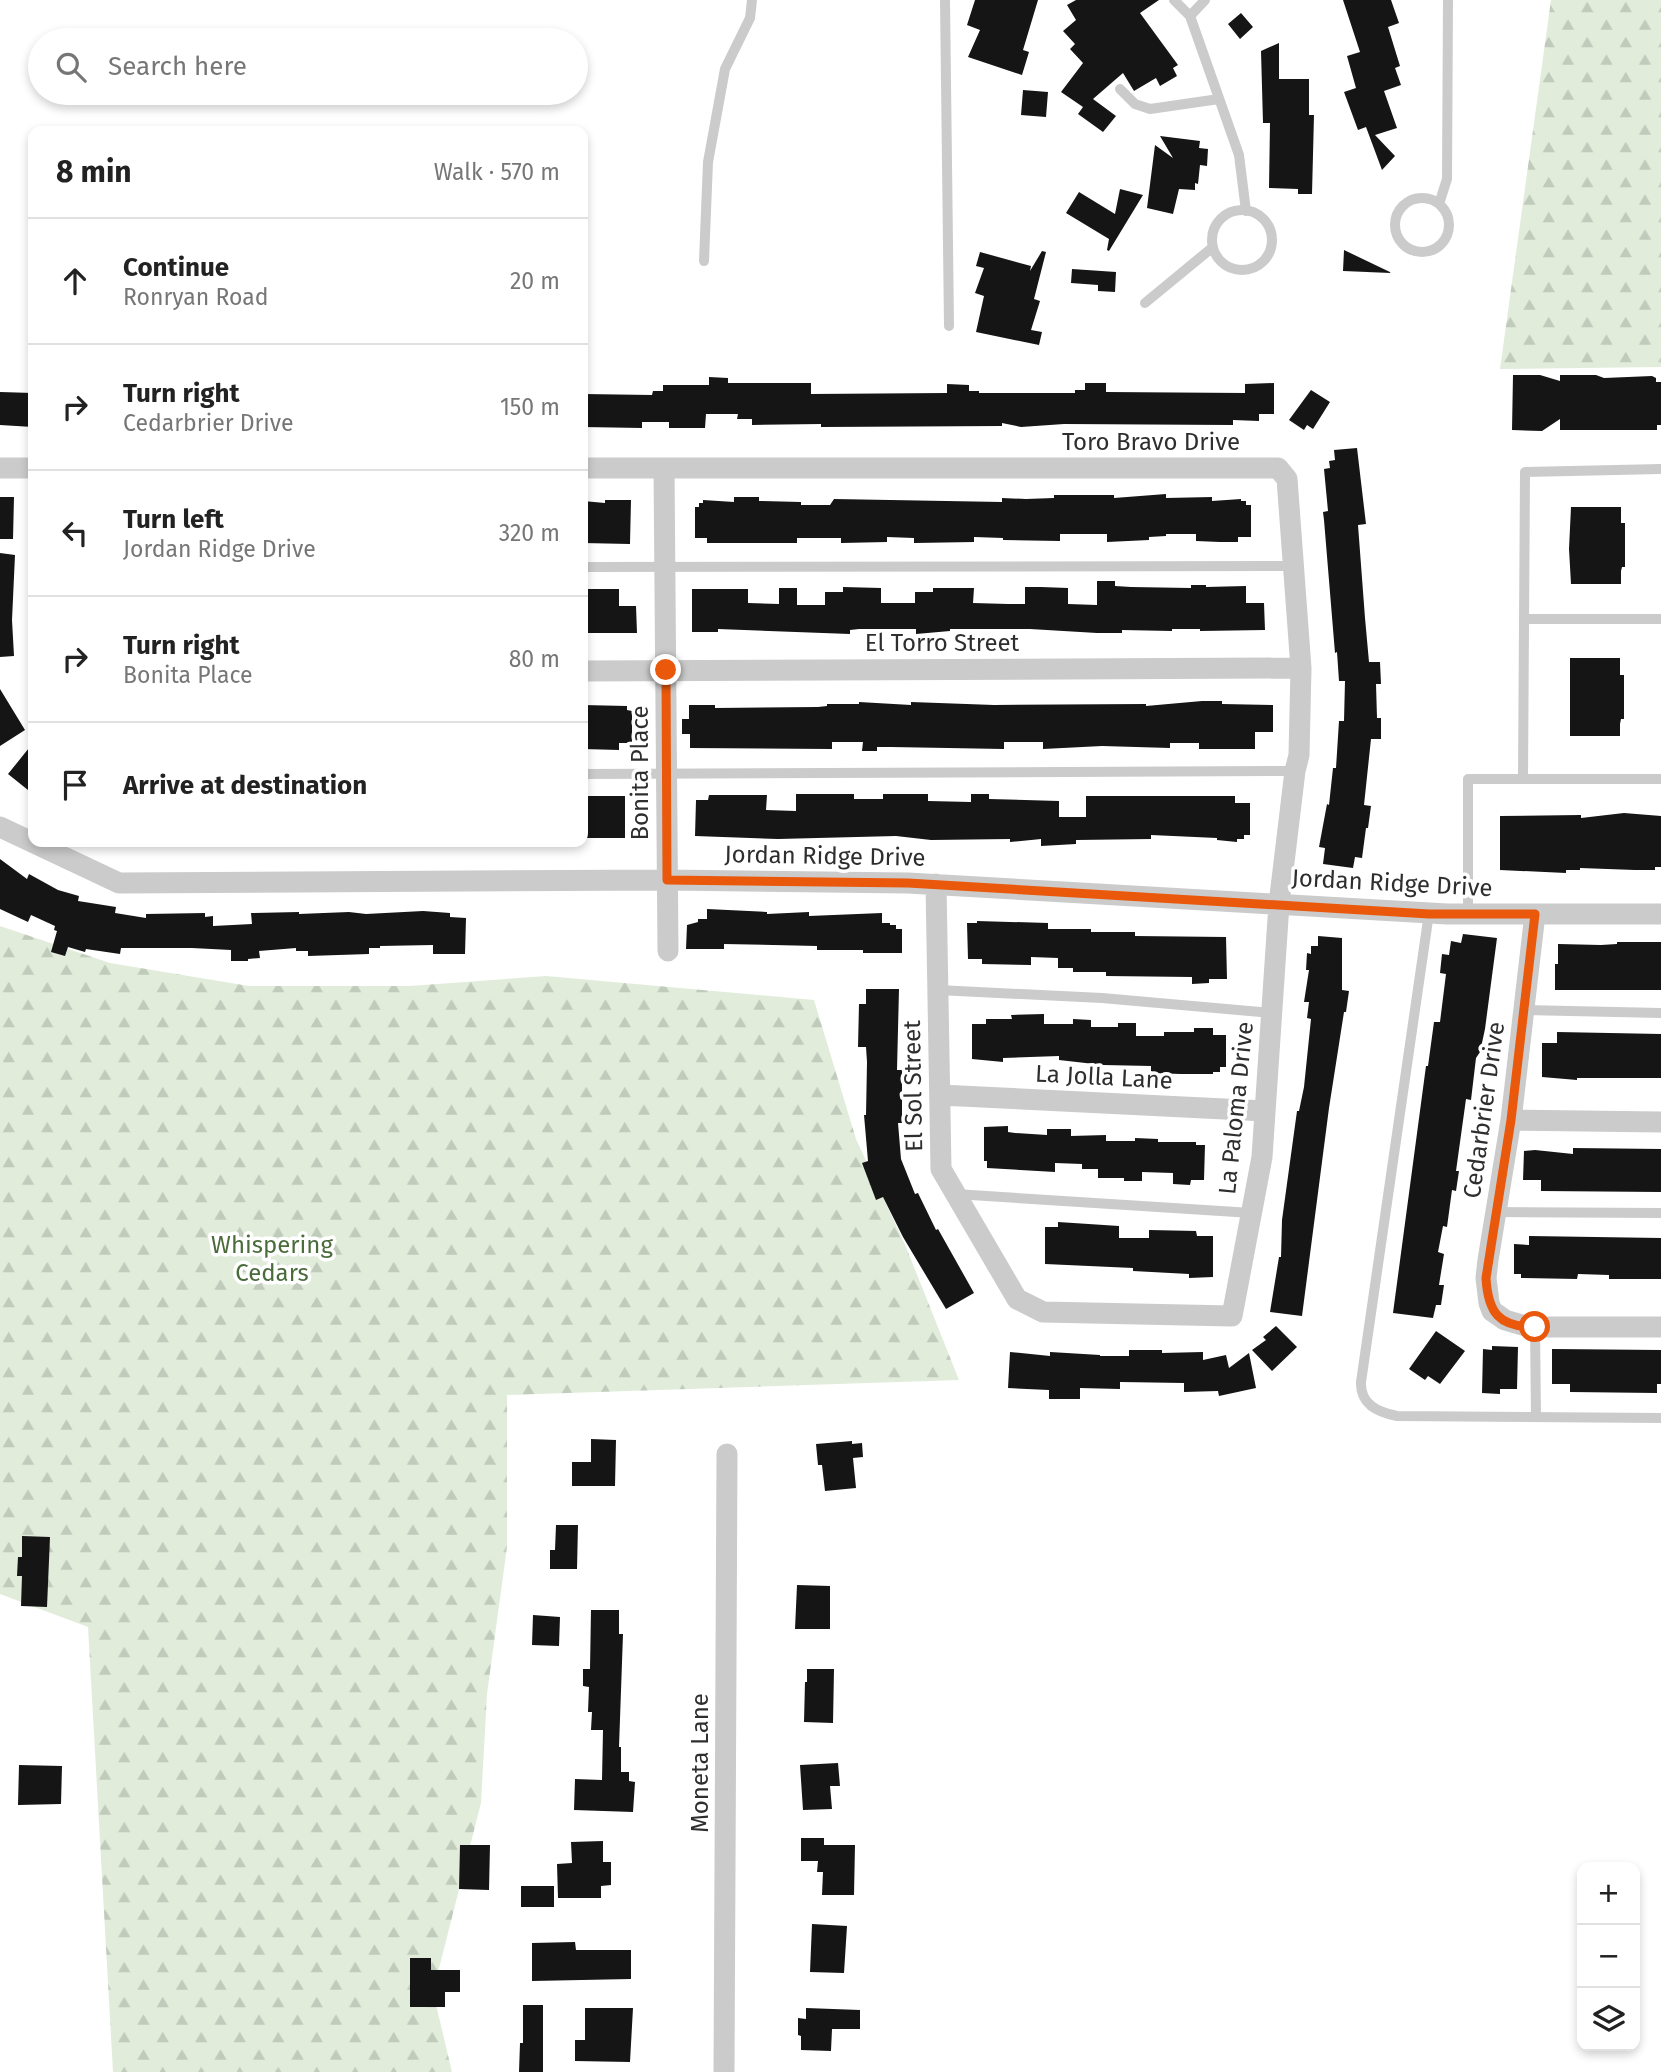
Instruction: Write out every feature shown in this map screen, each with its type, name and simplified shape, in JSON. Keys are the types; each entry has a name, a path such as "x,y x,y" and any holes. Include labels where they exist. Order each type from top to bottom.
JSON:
{"street":[{"path":"0,468 28,468"},
{"name":"Toro Bravo Drive","path":"588,468 1278,468 1287,480 1301,668 1299,755 1279,904"},
{"name":"Bonita Place","path":"664,468 668,951"},
{"name":"El Torro Street","path":"588,671 1301,668"},
{"name":"Jordan Ridge Drive","path":"0,827 28,840"},
{"name":"Jordan Ridge Drive","path":"42,847 119,883 667,880 936,884 1429,914 1661,914"},
{"name":"El Sol Street","path":"936,884 941,1169 1017,1299 1043,1312 1232,1316"},
{"name":"La Paloma Drive","path":"1232,1316 1262,1157 1279,904"},
{"name":"Cedarbrier Drive","path":"1535,914 1511,1120 1486,1278 1492,1311 1516,1325 1535,1327"},
{"name":"La Jolla Lane","path":"940,1095 1265,1111"},
{"path":"1511,1120 1661,1122"},
{"path":"1535,1327 1661,1327"},
{"name":"Moneta Lane","path":"724,2072 727,1454"}],"lane":[{"path":"704,261 708,162 725,69 750,18 752,0"},
{"path":"945,0 949,326"},
{"path":"1174,0 1189,16 1239,155 1246,211"},
{"path":"1189,16 1205,0"},
{"path":"1439,204 1447,179 1448,0"},
{"path":"1120,89 1135,104 1150,109 1219,99"},
{"path":"1422,198 1439,204 1449,219 1446,237 1434,249 1425,251 1409,248 1397,236 1396,218 1399,211 1413,199 1422,198"},
{"path":"1246,211 1259,216 1271,232 1270,251 1265,260 1248,270 1238,270 1220,262 1213,247 1212,234 1222,218 1230,213 1246,211"},
{"path":"1144,303 1213,247"},
{"path":"1523,779 1525,472 1661,469"},
{"path":"588,567 1293,566"},
{"path":"1524,619 1661,619"},
{"path":"588,774 1295,771"},
{"path":"1468,914 1468,779 1661,779"},
{"path":"1429,914 1363,1368 1362,1394 1374,1409 1397,1416 1661,1418"},
{"path":"938,990 1102,998 1272,1013"},
{"path":"1524,1010 1661,1013"},
{"path":"956,1194 1252,1213"},
{"path":"1496,1212 1661,1213"},
{"path":"1535,1327 1536,1417"}],"green space":[{"path":"1551,0 1661,0 1661,367 1500,369"},
{"name":"Whispering Cedars","path":"0,926 110,963 249,986 409,986 546,976 814,1000 856,1139 906,1247 959,1380 507,1395 507,1547 487,1694 481,1803 433,1992 452,2072 113,2072 88,1627 0,1594"}],"building":[{"path":"975,0 1038,0 1023,50 1029,52 1022,75 968,57 980,30 967,25"},
{"path":"1076,0 1159,0 1140,13 1178,65 1173,68 1177,76 1160,86 1156,78 1134,91 1123,73 1093,99 1116,116 1103,132 1078,114 1083,107 1061,92 1083,63 1070,49 1075,44 1063,31 1076,20 1067,5"},
{"path":"1343,0 1391,0 1399,23 1388,27 1400,66 1395,68 1401,85 1384,91 1397,128 1375,135 1395,156 1382,170 1366,127 1358,130 1344,92 1356,88 1347,56 1360,52"},
{"path":"1241,13 1253,27 1240,39 1228,24"},
{"path":"1279,43 1279,79 1309,79 1309,115 1314,115 1312,194 1298,194 1298,189 1269,188 1270,123 1263,123 1261,51"},
{"path":"1023,90 1048,92 1046,117 1021,115"},
{"path":"1160,136 1200,141 1199,148 1208,149 1207,166 1200,165 1195,190 1179,189 1173,214 1147,208 1155,145 1173,158"},
{"path":"1120,189 1143,195 1109,251 1109,239 1066,213 1079,192 1115,214"},
{"path":"1344,250 1392,273 1343,271"},
{"path":"1042,251 1046,252 1034,299 1040,301 1031,330 1042,332 1039,345 976,332 984,296 975,293 984,268 976,266 980,252 1031,266 1030,271"},
{"path":"1072,269 1116,272 1115,292 1098,291 1098,285 1071,283"},
{"path":"1513,375 1540,375 1560,381 1560,375 1596,375 1604,378 1652,376 1656,378 1656,382 1661,382 1661,425 1657,425 1657,430 1560,430 1560,419 1542,431 1512,430"},
{"path":"709,377 728,378 728,383 811,383 811,394 947,393 947,384 969,385 969,391 979,393 1075,393 1075,390 1085,390 1085,383 1106,383 1106,392 1245,393 1245,384 1274,383 1274,414 1259,414 1259,421 1233,420 1233,425 1064,424 1021,427 1002,423 1002,426 821,427 821,424 752,425 752,419 737,419 738,414 706,414 705,428 669,428 669,422 642,422 642,428 588,427 588,394 652,395 653,391 663,391 663,385 709,385"},
{"path":"1311,390 1330,402 1313,429 1307,425 1304,430 1289,420"},
{"path":"0,392 28,393 28,427 0,425"},
{"path":"1357,448 1366,524 1358,525 1365,618 1369,662 1380,662 1381,684 1376,684 1381,739 1371,739 1364,805 1371,806 1368,828 1362,858 1355,857 1353,868 1323,864 1325,848 1319,847 1327,804 1329,805 1333,768 1336,768 1339,721 1344,721 1345,681 1339,681 1337,652 1335,653 1323,512 1328,511 1324,469 1330,468 1329,461 1335,460 1334,450"},
{"path":"1166,494 1166,498 1212,497 1212,501 1246,501 1246,505 1251,505 1251,537 1238,537 1238,542 1220,542 1196,541 1196,534 1166,534 1149,537 1149,540 1107,542 1107,534 1060,534 1060,541 974,537 974,542 914,543 914,538 887,537 887,542 841,543 841,538 797,538 797,543 707,543 707,538 695,538 695,507 699,507 703,500 734,502 734,497 759,497 759,501 801,502 801,505 830,505 834,499 1002,502 1002,498 1054,498 1054,495 1114,495 1114,498"},
{"path":"0,497 14,497 13,539 0,539"},
{"path":"605,500 631,500 630,544 588,543 588,501 605,503"},
{"path":"1571,507 1621,507 1621,523 1625,523 1625,567 1622,567 1621,571 1621,584 1571,584"},
{"path":"0,553 15,555 12,620 14,656 0,657"},
{"path":"1097,581 1115,581 1115,586 1131,587 1246,586 1246,603 1264,603 1265,630 1172,629 1097,633 1030,629 950,629 916,634 916,629 859,629 850,630 850,634 718,629 718,632 692,632 692,589 748,589 748,603 779,604 779,588 797,588 797,605 825,605 825,592 843,592 843,587 881,588 881,603 915,603 915,592 933,592 933,588 974,588 973,603 1008,604 1025,604 1025,587 1068,588 1068,604 1097,605"},
{"path":"588,589 619,589 619,606 636,606 637,633 588,633"},
{"path":"1570,658 1620,658 1620,675 1624,675 1624,719 1621,719 1620,736 1570,736"},
{"path":"0,689 25,730 0,746"},
{"path":"1202,701 1273,705 1273,732 1255,732 1255,749 1199,749 1199,743 1170,743 1170,748 1102,746 1043,749 1043,742 1004,742 1004,749 877,747 877,751 862,751 863,742 832,742 832,749 690,748 690,734 682,734 682,719 689,719 689,705 715,705 715,708 818,707 859,702 911,705 911,702 1146,706"},
{"path":"588,705 627,706 627,710 632,711 632,743 619,743 619,750 588,749"},
{"path":"28,749 28,790 8,774"},
{"path":"796,794 854,794 854,799 883,799 883,794 928,794 928,801 971,802 971,794 989,794 989,799 1059,801 1059,817 1086,817 1086,796 1235,796 1235,803 1250,803 1250,835 1244,835 1244,839 1237,839 1237,842 1217,838 1151,835 1151,839 1076,840 1076,844 1041,846 1041,839 1010,842 1010,839 931,840 896,836 778,839 695,836 696,800 708,800 709,795 767,795 766,810 796,811"},
{"path":"588,796 625,796 625,838 588,838"},
{"path":"1624,813 1661,816 1661,867 1655,867 1655,870 1580,868 1566,870 1566,873 1500,870 1500,816 1581,815 1581,818"},
{"path":"0,859 27,879 29,874 58,890 79,896 78,901 116,907 115,913 146,918 146,914 205,913 205,917 213,916 213,926 252,924 251,913 450,913 450,917 466,918 465,954 433,954 433,945 380,946 369,948 369,954 308,956 308,951 296,951 296,948 259,951 260,958 248,961 231,961 231,950 192,948 121,948 120,954 86,949 85,952 68,947 65,956 51,952 57,931 54,930 55,926 31,915 28,922 0,909"},
{"path":"707,909 767,914 809,912 809,916 882,913 882,923 890,923 896,925 896,929 902,929 902,953 817,950 817,946 724,944 724,949 686,949 687,925 698,922 698,919 707,919"},
{"path":"967,923 1048,923 1048,929 1135,932 1135,936 1226,937 1227,979 1209,979 1209,983 1192,984 1192,977 1106,976 1106,972 1073,972 1073,968 1058,968 1058,958 1031,957 1031,965 982,964 982,959 968,959"},
{"path":"1463,934 1497,938 1485,1029 1476,1058 1471,1100 1466,1099 1456,1171 1459,1171 1456,1191 1452,1190 1447,1227 1443,1226 1438,1252 1444,1254 1439,1285 1444,1285 1441,1305 1436,1305 1433,1318 1393,1313 1426,1066 1434,1022 1440,1022 1446,974 1440,973 1442,954 1449,955 1451,941 1461,943"},
{"path":"1318,936 1342,938 1342,990 1349,991 1329,1108 1302,1316 1270,1312 1281,1257 1282,1220 1297,1111 1304,1087 1311,1019 1307,1018 1309,1002 1304,1002 1309,970 1306,970 1307,953 1311,954 1311,946 1318,946"},
{"path":"1617,942 1661,942 1661,990 1555,990 1558,944 1601,945"},
{"path":"866,989 899,989 897,1070 902,1070 902,1123 898,1123 901,1159 915,1194 918,1193 936,1230 938,1229 974,1293 946,1309 903,1237 883,1197 876,1200 862,1163 868,1161 864,1115 867,1062 866,1047 858,1047 859,1004 866,1004"},
{"path":"1044,1014 1044,1024 1073,1024 1073,1019 1091,1020 1091,1027 1118,1027 1118,1023 1136,1023 1136,1036 1164,1036 1164,1032 1194,1032 1194,1028 1213,1028 1213,1035 1226,1035 1226,1067 1220,1067 1220,1072 1213,1074 1181,1074 1151,1073 1151,1066 1103,1065 1059,1060 1059,1056 1003,1058 1003,1062 972,1059 972,1024 986,1024 986,1019 1012,1019 1011,1015"},
{"path":"1557,1032 1661,1034 1661,1078 1577,1080 1542,1077 1542,1043 1557,1043"},
{"path":"1008,1126 1008,1132 1047,1135 1047,1129 1071,1129 1071,1136 1106,1135 1106,1141 1135,1141 1135,1138 1158,1139 1158,1142 1196,1142 1196,1145 1205,1145 1204,1180 1191,1180 1190,1185 1173,1184 1173,1173 1142,1172 1142,1181 1098,1178 1098,1169 1082,1169 1082,1164 1055,1163 1055,1172 987,1168 987,1161 984,1161 984,1127"},
{"path":"1573,1148 1661,1149 1661,1192 1541,1191 1541,1180 1523,1180 1524,1151 1573,1154"},
{"path":"1058,1222 1119,1226 1119,1238 1149,1238 1149,1230 1196,1231 1197,1236 1213,1236 1213,1277 1189,1278 1189,1274 1133,1271 1133,1268 1045,1264 1045,1227 1058,1227"},
{"path":"1529,1236 1661,1238 1661,1279 1609,1279 1609,1275 1578,1274 1577,1279 1521,1278 1521,1274 1514,1274 1514,1244 1529,1245"},
{"path":"1276,1326 1297,1347 1272,1371 1252,1350 1266,1340 1263,1337"},
{"path":"1436,1331 1465,1351 1440,1384 1428,1376 1425,1380 1409,1369"},
{"path":"1492,1346 1518,1347 1517,1389 1500,1389 1500,1394 1482,1393 1483,1349 1492,1350"},
{"path":"1552,1349 1661,1350 1661,1384 1657,1384 1657,1393 1570,1392 1570,1384 1552,1384"},
{"path":"1129,1350 1162,1350 1162,1353 1203,1352 1203,1360 1226,1355 1229,1368 1249,1353 1256,1388 1219,1396 1218,1391 1184,1392 1184,1383 1120,1382 1120,1389 1080,1388 1080,1399 1049,1399 1049,1390 1008,1388 1010,1352 1050,1356 1050,1352 1129,1356"},
{"path":"591,1439 616,1440 615,1486 572,1486 572,1462 591,1462"},
{"path":"852,1441 852,1444 862,1443 863,1457 853,1458 856,1488 825,1491 816,1444"},
{"path":"556,1525 578,1525 577,1569 550,1569 550,1550 555,1550"},
{"path":"22,1536 50,1537 47,1607 21,1606 22,1576 17,1576 18,1557 22,1557"},
{"path":"797,1585 830,1586 830,1629 795,1629"},
{"path":"591,1610 619,1610 619,1634 623,1634 619,1747 621,1772 629,1772 629,1781 635,1782 633,1812 574,1810 575,1779 602,1780 603,1730 591,1730 592,1712 588,1712 589,1687 583,1686 583,1669 590,1669"},
{"path":"533,1615 560,1617 559,1646 532,1645"},
{"path":"807,1669 834,1669 833,1723 804,1722"},
{"path":"838,1763 840,1786 830,1786 832,1809 803,1810 800,1765"},
{"path":"19,1765 62,1766 61,1804 18,1805"},
{"path":"801,1838 824,1838 824,1845 855,1845 854,1895 822,1895 823,1872 817,1872 818,1861 801,1861"},
{"path":"603,1841 603,1862 611,1862 611,1885 601,1886 601,1898 558,1898 557,1864 572,1863 571,1842"},
{"path":"460,1845 490,1845 489,1890 459,1889"},
{"path":"521,1886 554,1886 554,1907 521,1907"},
{"path":"812,1924 847,1926 844,1973 810,1972"},
{"path":"575,1942 576,1950 631,1950 631,1979 532,1981 532,1943"},
{"path":"410,1958 431,1958 431,1970 460,1970 460,1992 445,1992 445,2007 410,2007"},
{"path":"523,2005 543,2005 543,2072 519,2072 520,2043 523,2043"},
{"path":"585,2008 633,2008 630,2062 575,2061 575,2040 585,2040"},
{"path":"806,2008 860,2010 860,2029 832,2029 831,2051 801,2050 798,2018 806,2019"}],"route":[{"path":"666,670 667,880 908,883 1429,914 1535,914 1511,1120 1486,1278 1492,1311 1516,1325 1535,1327"}]}
